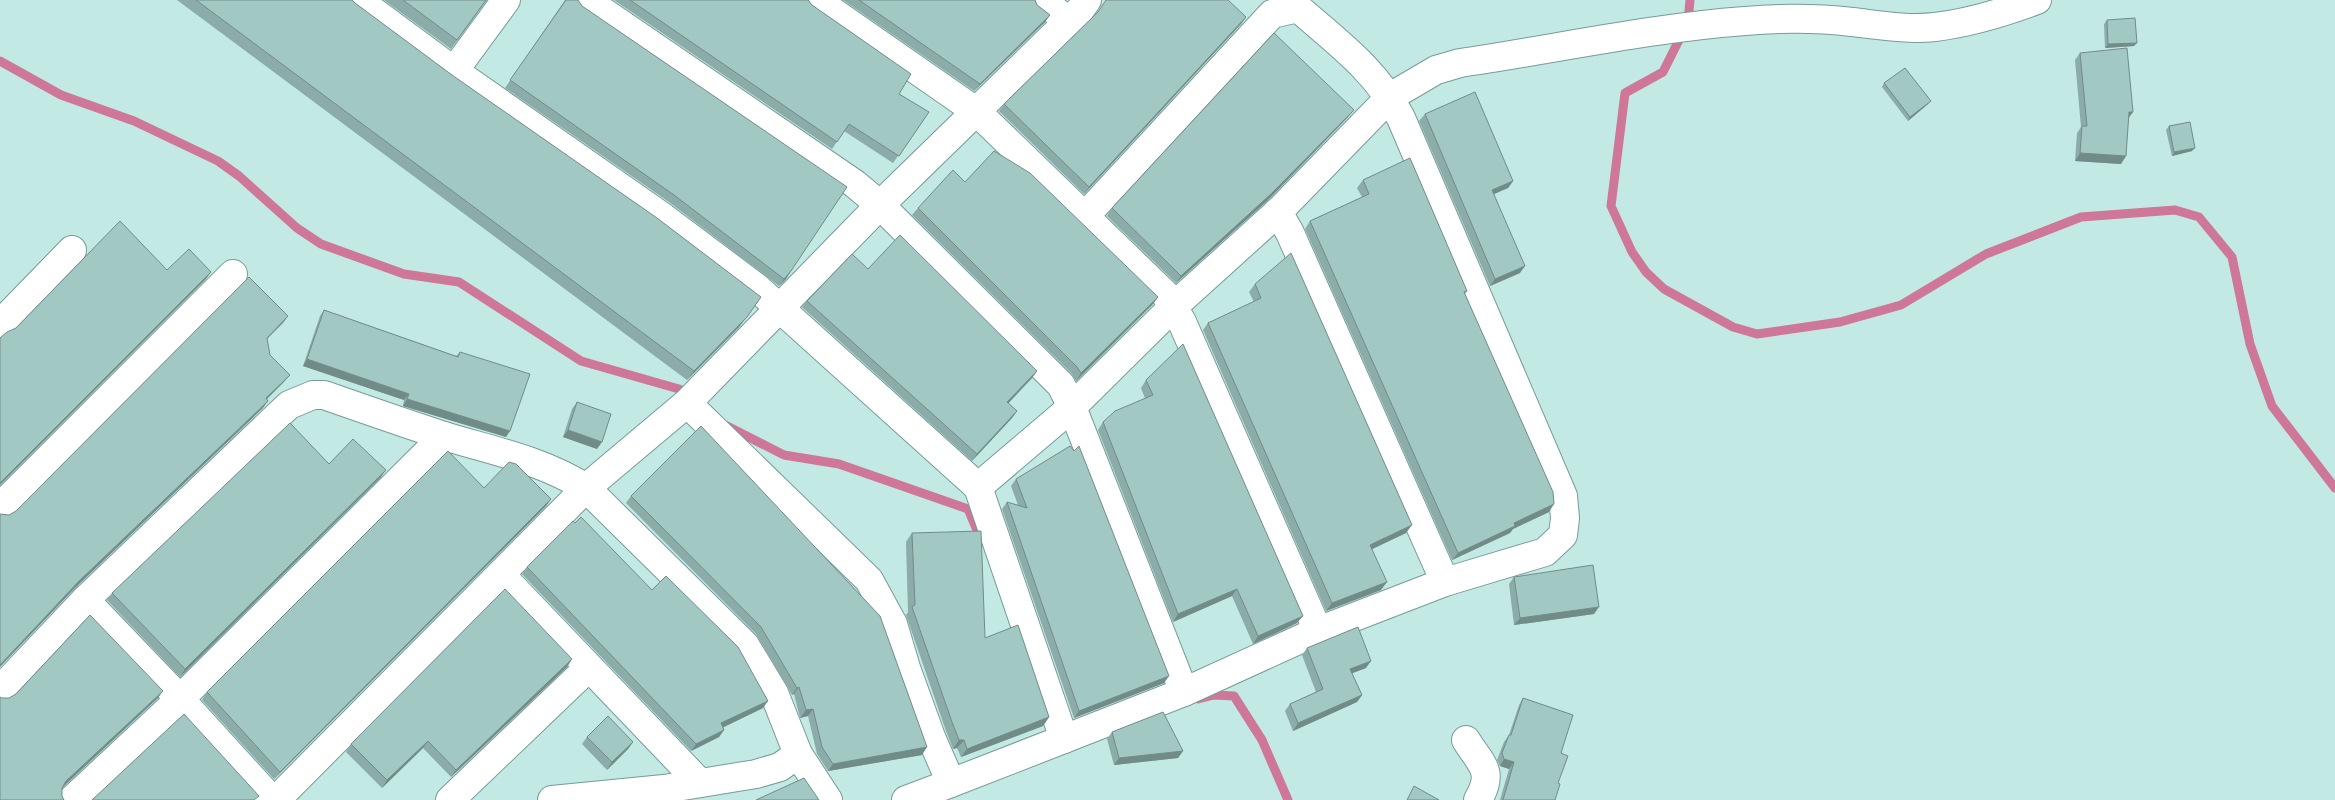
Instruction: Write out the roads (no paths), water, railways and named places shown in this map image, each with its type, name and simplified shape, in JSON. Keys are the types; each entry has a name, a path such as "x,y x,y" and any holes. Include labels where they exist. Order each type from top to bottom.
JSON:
{"street":[{"path":"358,0 454,71 652,210 779,306 978,487 1064,739"},
{"path":"454,71 506,0"},
{"path":"586,0 855,184 880,205 1061,385 1072,407 1184,692"},
{"path":"816,0 977,112 1086,215 1166,295 1174,306 1318,631"},
{"path":"1042,0 1068,21"},
{"path":"276,800 586,488 687,403 779,306 1088,0"},
{"path":"978,487 1072,407 1174,306 1278,212 1390,97 1436,70 1460,64 1684,28 1745,21 1798,20 1851,22 1885,27 1935,27 1973,19 2037,0"},
{"path":"906,800 1184,692 1318,631 1445,582 1545,552 1563,535 1565,518 1563,496 1390,97 1375,76 1298,8 1272,14 1086,215"},
{"path":"1278,212 1290,233 1445,582"},
{"path":"0,324 72,250"},
{"path":"0,507 233,274"},
{"path":"0,690 85,600 289,405 313,395 324,395 444,436 524,459 564,474 586,488 745,646 774,693 798,754 828,800"},
{"path":"687,403 869,580 894,624 906,668 931,737 951,783"},
{"path":"72,800 180,699 444,436"},
{"path":"501,575 700,783"},
{"path":"85,600 180,699 272,800"},
{"path":"450,800 588,668"},
{"path":"1466,740 1486,768 1485,786 1478,800"},
{"path":"552,800 700,783 756,774 780,767 798,754"}],"waterway":[{"path":"1690,0 1688,22 1663,72 1625,93 1611,206 1632,252 1646,272 1664,289 1733,327 1757,334 1840,322 1901,305 1986,254 2081,217 2175,210 2199,217 2232,257 2250,344 2272,406 2335,488"},
{"path":"0,61 61,95 134,121 218,161 239,176 297,228 321,244 404,274 459,282 581,361 679,389 689,397"},
{"path":"725,425 784,455 839,464 968,509 982,542"},
{"path":"1198,699 1214,695 1234,696 1262,740 1288,800"}]}
